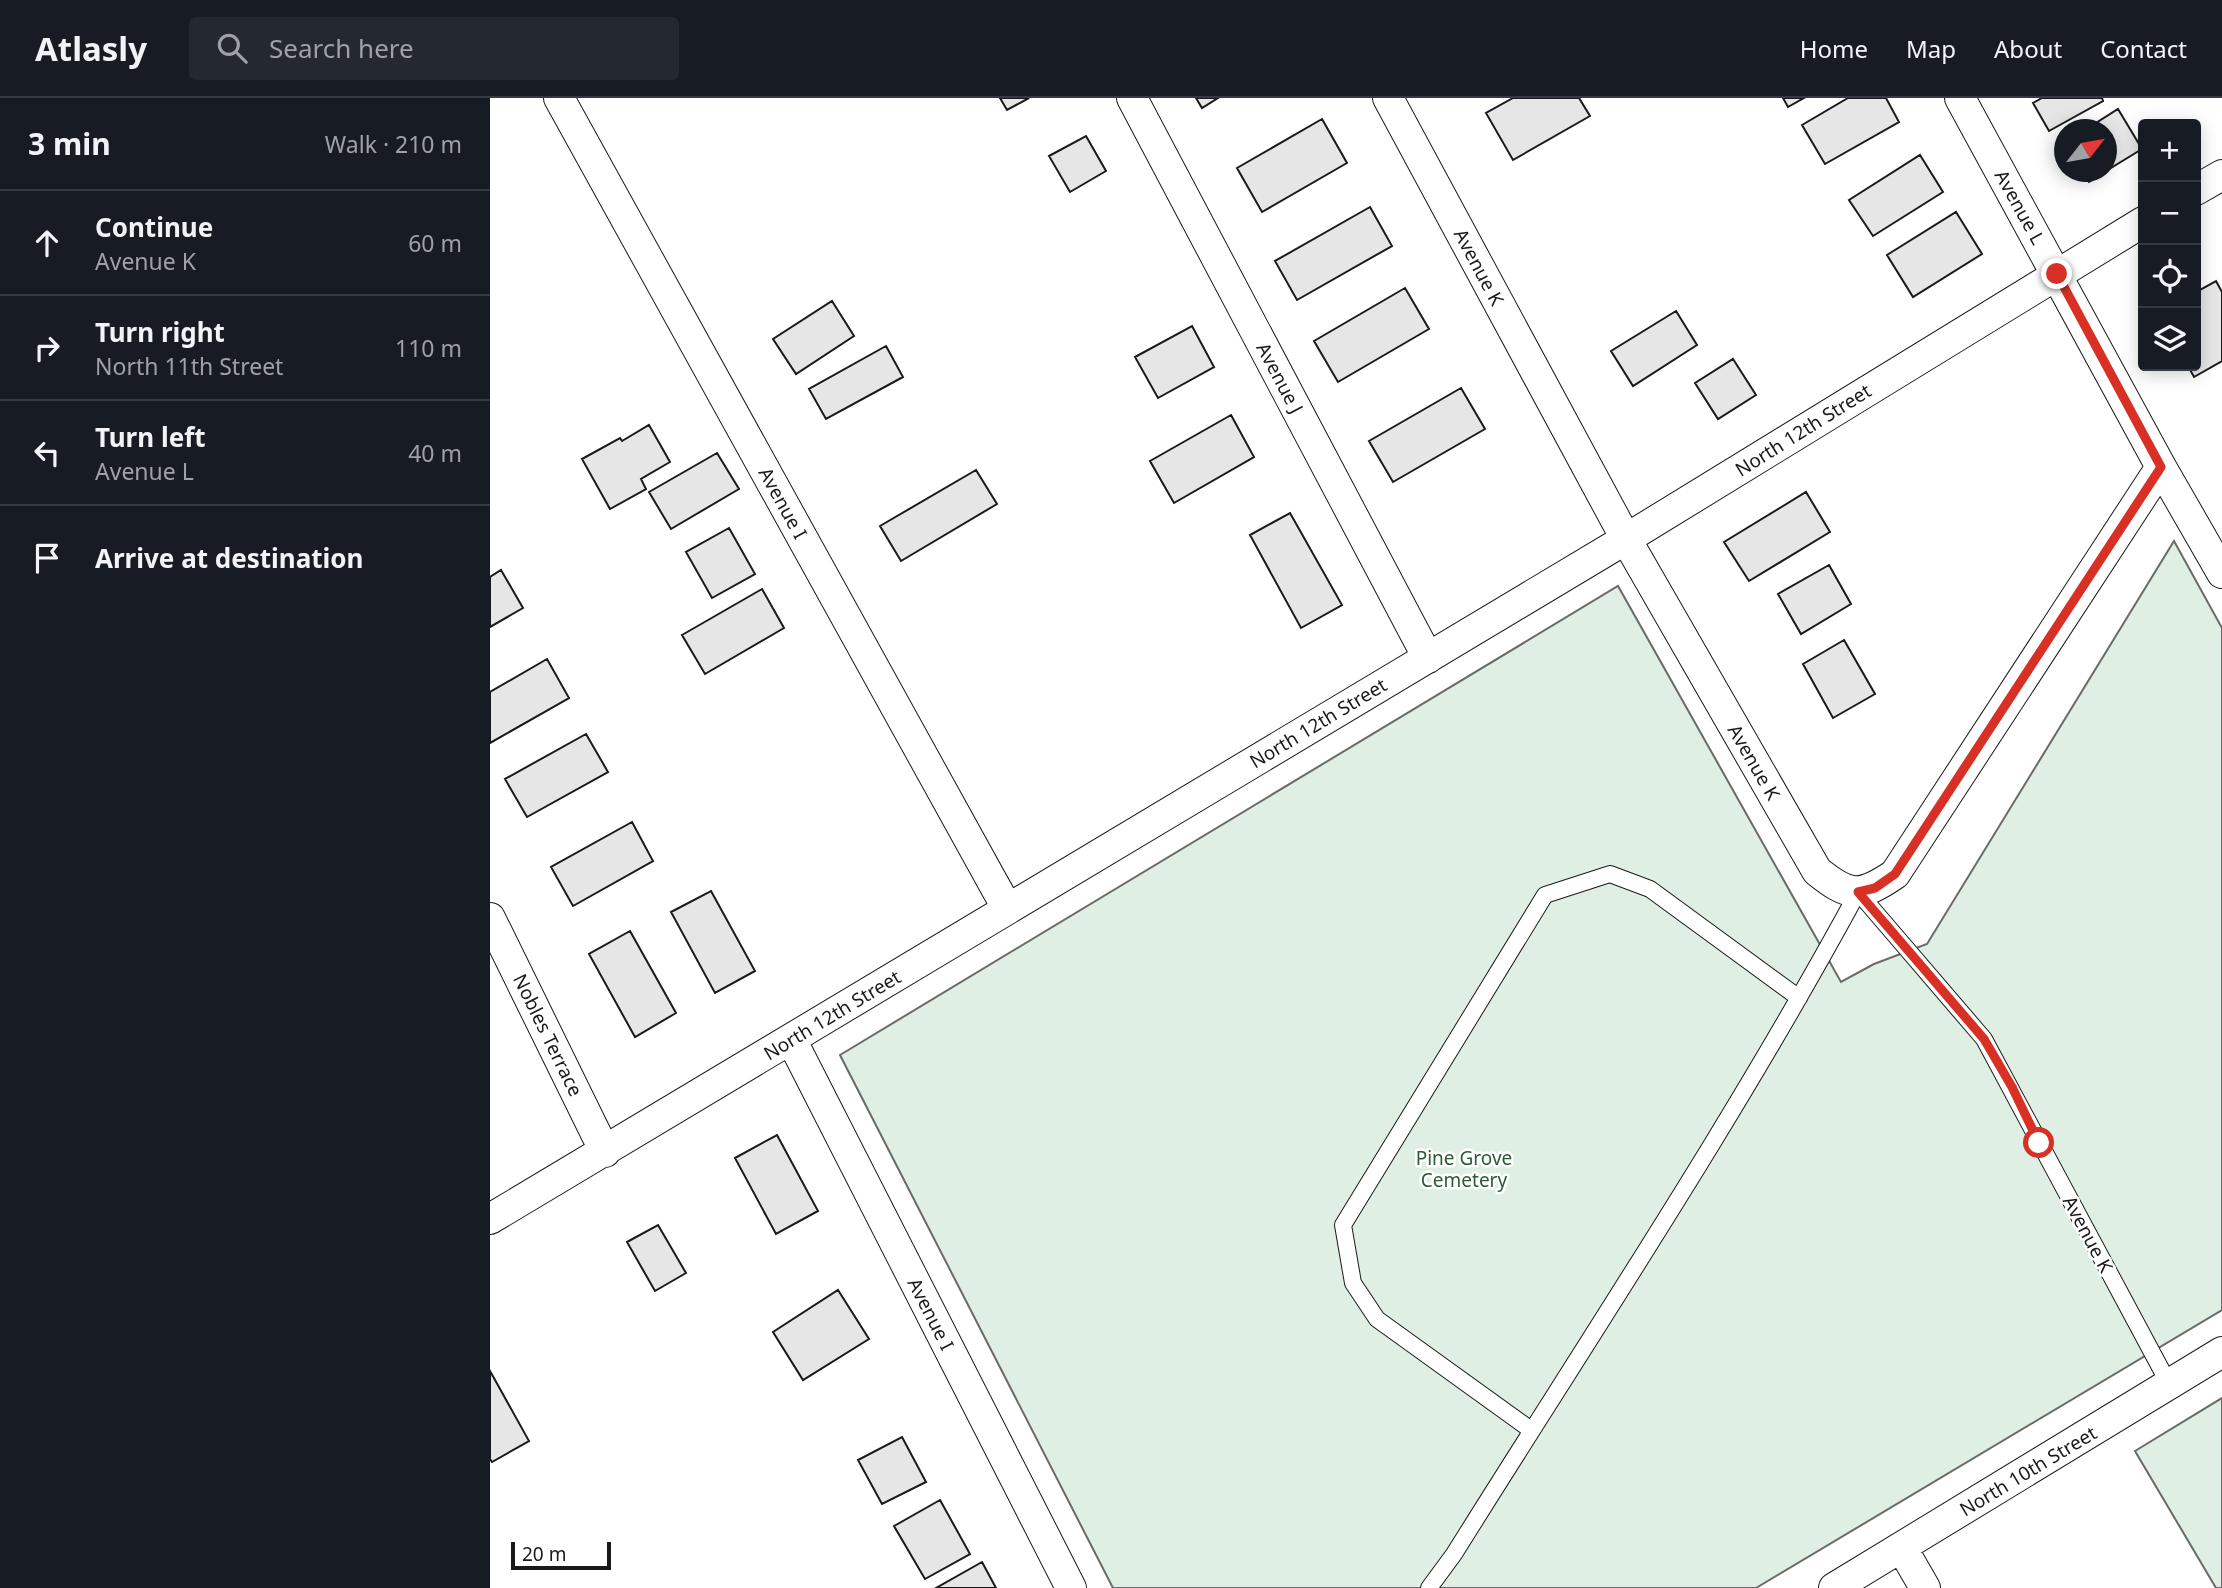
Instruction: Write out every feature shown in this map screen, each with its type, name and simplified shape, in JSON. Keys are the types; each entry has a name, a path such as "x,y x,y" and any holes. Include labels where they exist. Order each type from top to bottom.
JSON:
{"street":[{"name":"Avenue I","path":"559,98 1007,908"},
{"name":"Avenue J","path":"1132,98 1428,658"},
{"name":"Avenue K","path":"1388,98 1626,539 1817,870 1838,888 1858,892"},
{"name":"Avenue L","path":"1960,98 2161,467 2222,573"},
{"path":"2201,187 2222,175"},
{"name":"North 12th Street","path":"490,1219 1626,539 2138,225"},
{"path":"1858,892 1875,888 1895,874 2161,467"},
{"name":"Nobles Terrace","path":"490,918 606,1152"},
{"name":"Avenue I","path":"791,1039 1071,1588"},
{"name":"North 10th Street","path":"1834,1588 2222,1352"},
{"path":"1902,1548 1925,1588"}],"lane":[{"path":"1531,1430 1377,1319 1353,1283 1343,1225 1545,895 1609,874 1650,889 1799,998"},
{"path":"1429,1588 1454,1554 1758,1069 1858,892"},
{"name":"Avenue K","path":"1858,892 1984,1039 2169,1384"}],"green space":[{"name":"Pine Grove Cemetery","path":"2174,541 2222,628 2222,1310 1756,1588 1113,1588 840,1055 1618,586 1841,982 1874,964 1927,944"},
{"path":"2222,1398 2222,1588 2216,1588 2135,1451"}],"building":[{"path":"1000,98 1029,98 1007,110"},
{"path":"1196,98 1218,98 1202,108"},
{"path":"1513,98 1579,98 1590,116 1513,160 1486,113"},
{"path":"1783,98 1804,98 1788,107"},
{"path":"1848,98 1886,98 1899,122 1825,164 1802,125"},
{"path":"2042,98 2102,98 2103,101 2071,119 2054,119 2054,128 2049,131 2033,103"},
{"path":"2118,109 2138,142 2138,151 2117,164 2117,119 2102,119"},
{"path":"1322,119 1347,163 1262,212 1237,168"},
{"path":"1086,136 1106,171 1070,192 1049,156"},
{"path":"1920,155 1943,192 1873,236 1849,200"},
{"path":"1370,207 1392,246 1297,300 1275,261"},
{"path":"1956,212 1982,254 1913,297 1887,255"},
{"path":"2216,281 2222,292 2222,361 2194,377 2191,371 2201,371 2201,289"},
{"path":"1405,288 1429,329 1338,382 1314,341"},
{"path":"832,301 854,336 796,374 773,339"},
{"path":"1676,311 1697,345 1633,386 1611,351"},
{"path":"1192,326 1214,367 1158,398 1135,357"},
{"path":"886,346 903,377 826,419 809,389"},
{"path":"1733,359 1756,395 1718,419 1695,383"},
{"path":"1461,388 1485,429 1393,482 1369,441"},
{"path":"1231,415 1254,457 1174,503 1150,461"},
{"path":"649,425 670,462 641,479 646,489 610,509 582,459"},
{"path":"717,453 739,489 671,529 649,492"},
{"path":"976,470 997,504 901,561 880,526"},
{"path":"1806,492 1830,532 1749,581 1724,542"},
{"path":"1290,513 1342,605 1301,628 1250,535"},
{"path":"729,528 755,574 712,598 686,552"},
{"path":"1829,565 1851,604 1801,634 1778,594"},
{"path":"501,570 523,608 490,627 490,577"},
{"path":"762,589 784,628 705,674 682,635"},
{"path":"1844,640 1875,694 1833,718 1803,664"},
{"path":"547,659 569,698 490,743 490,692"},
{"path":"586,734 608,772 527,817 505,779"},
{"path":"632,822 653,861 573,906 551,867"},
{"path":"711,891 755,971 715,993 671,912"},
{"path":"630,931 676,1013 635,1037 589,954"},
{"path":"777,1135 818,1211 776,1234 735,1158"},
{"path":"658,1225 686,1273 655,1291 627,1242"},
{"path":"838,1290 869,1339 803,1380 773,1332"},
{"path":"490,1371 529,1441 492,1462 490,1459"},
{"path":"902,1437 926,1482 882,1504 858,1460"},
{"path":"940,1500 970,1554 925,1579 894,1526"},
{"path":"982,1562 996,1588 936,1588"}],"route":[{"path":"2039,1143 2012,1087 1984,1039 1858,892 1875,888 1895,874 2161,467 2057,274"}]}
